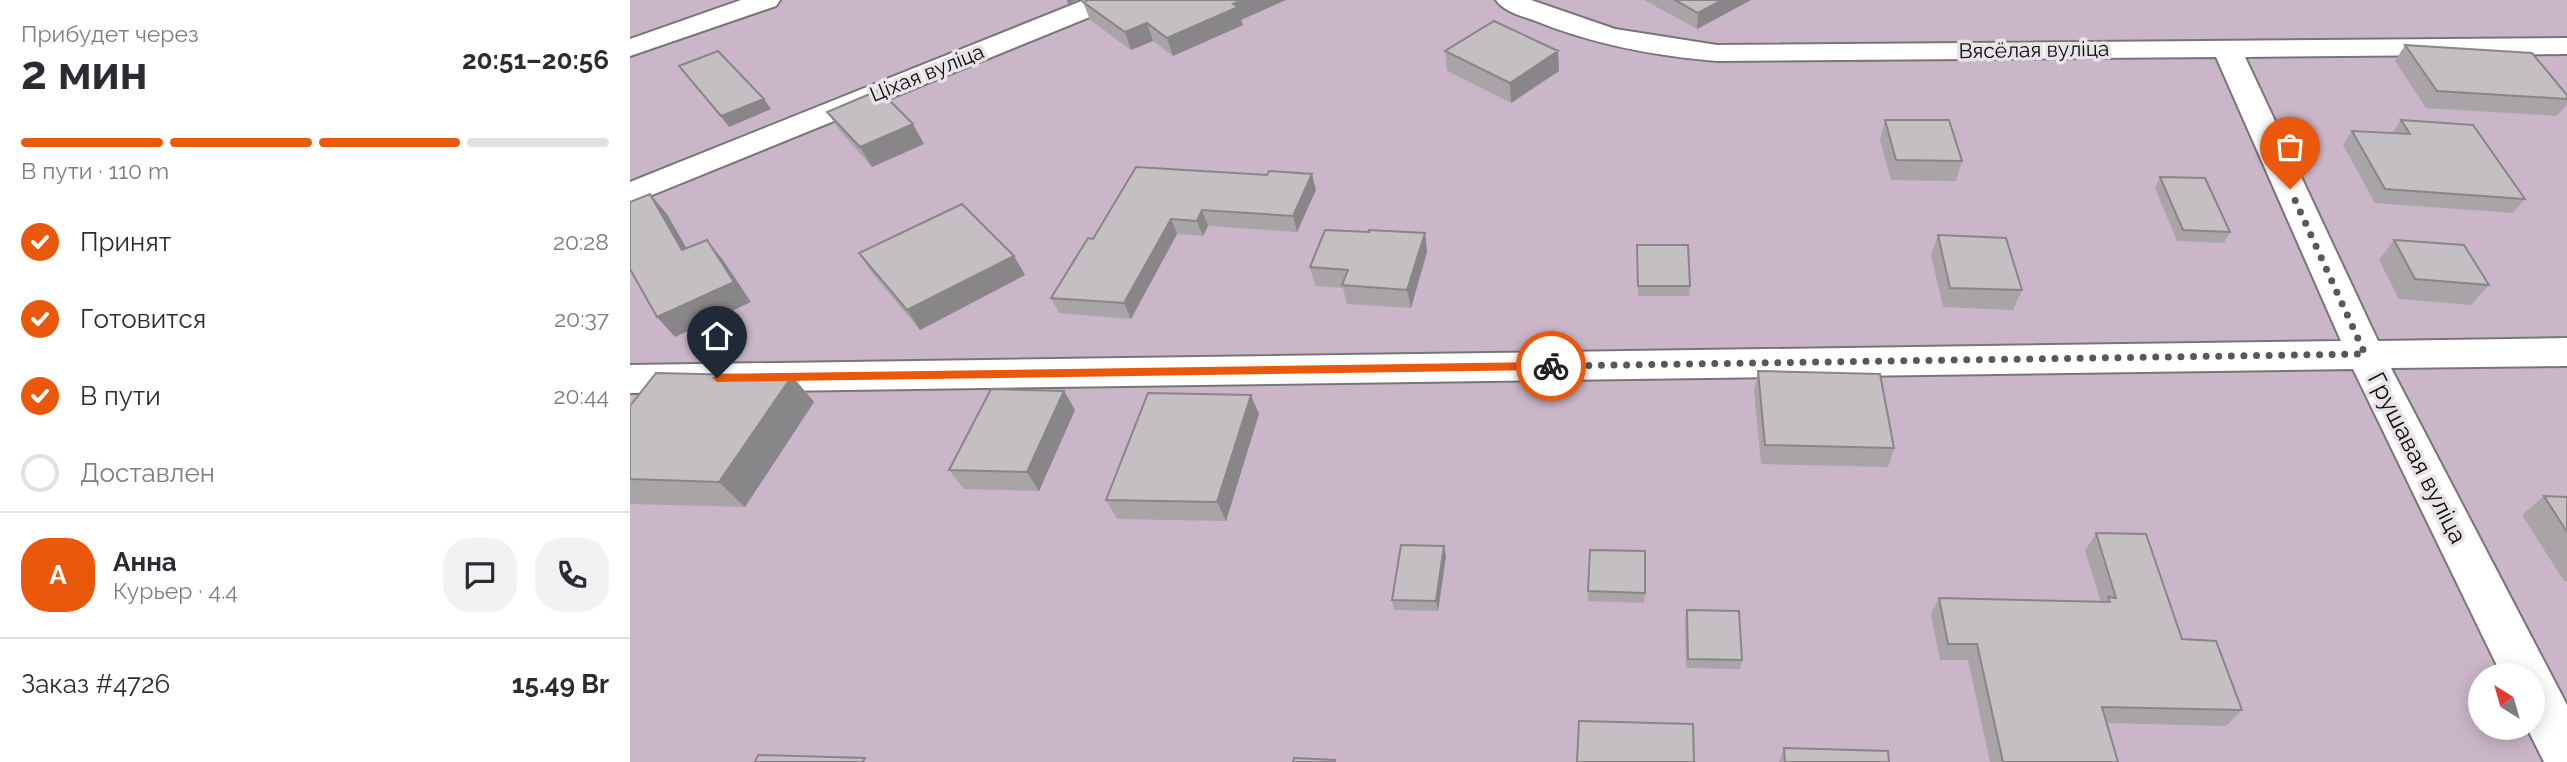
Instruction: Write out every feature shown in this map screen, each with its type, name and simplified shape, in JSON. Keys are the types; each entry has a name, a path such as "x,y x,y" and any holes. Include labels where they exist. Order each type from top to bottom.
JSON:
{"lane":[{"path":"630,48 767,0"},
{"name":"Ціхая вуліца","path":"630,194 1108,0"},
{"name":"Вясёлая вуліца","path":"1509,0 1591,34 1657,47 1717,53 2567,46"},
{"name":"Грушавая вуліца","path":"2226,47 2365,354 2520,663"},
{"path":"630,379 2567,352"},
{"path":"2545,713 2567,756"}],"shaded area":[{"path":"630,0 2567,0 2567,762 630,762"}],"building":[{"path":"1241,0 1233,4 1238,7 1167,38 1147,23 1125,32 1083,2"},
{"path":"1675,0 1722,0 1698,13"},
{"path":"1494,21 1558,51 1510,83 1445,51"},
{"path":"2405,45 2532,53 2567,95 2567,99 2437,91"},
{"path":"718,51 764,99 721,116 679,66"},
{"path":"879,90 913,124 860,147 827,112"},
{"path":"1885,120 1949,120 1962,161 1896,160"},
{"path":"2401,120 2473,125 2525,199 2385,189 2352,131 2410,134"},
{"path":"1136,167 1267,175 1269,171 1312,174 1293,216 1202,210 1197,221 1171,219 1124,303 1051,298 1088,238 1093,239"},
{"path":"2160,177 2205,178 2230,232 2183,230"},
{"path":"650,194 682,250 707,240 734,282 657,317 630,269 630,202"},
{"path":"962,204 1014,256 907,310 859,253"},
{"path":"1325,230 1425,233 1407,290 1342,285 1348,270 1310,267"},
{"path":"1938,235 2006,238 2022,290 1950,288"},
{"path":"2394,240 2464,245 2489,285 2415,279"},
{"path":"1637,245 1688,245 1690,286 1638,286"},
{"path":"1758,371 1880,374 1894,448 1765,445"},
{"path":"656,373 792,376 719,482 630,479 630,406"},
{"path":"991,389 1064,391 1027,472 949,470"},
{"path":"1148,393 1251,395 1217,502 1106,500"},
{"path":"2544,496 2567,497 2567,532"},
{"path":"2096,533 2146,534 2182,639 2216,641 2242,710 2102,707 2118,762 2003,762 1977,644 1948,644 1939,598 2110,602 2108,597 2116,598"},
{"path":"1401,545 1444,546 1436,601 1392,600"},
{"path":"1590,550 1645,551 1645,593 1588,591"},
{"path":"1687,610 1739,611 1742,660 1688,659"},
{"path":"1579,721 1693,724 1694,762 1577,762"},
{"path":"1784,748 1888,751 1889,762 1785,762"},
{"path":"758,755 865,758 863,762 755,762"},
{"path":"1294,758 1335,760 1335,762 1293,762"}],"way so far":[{"path":"1551,366 2365,354 2290,189"}],"route":[{"path":"717,378 1551,366"}]}
